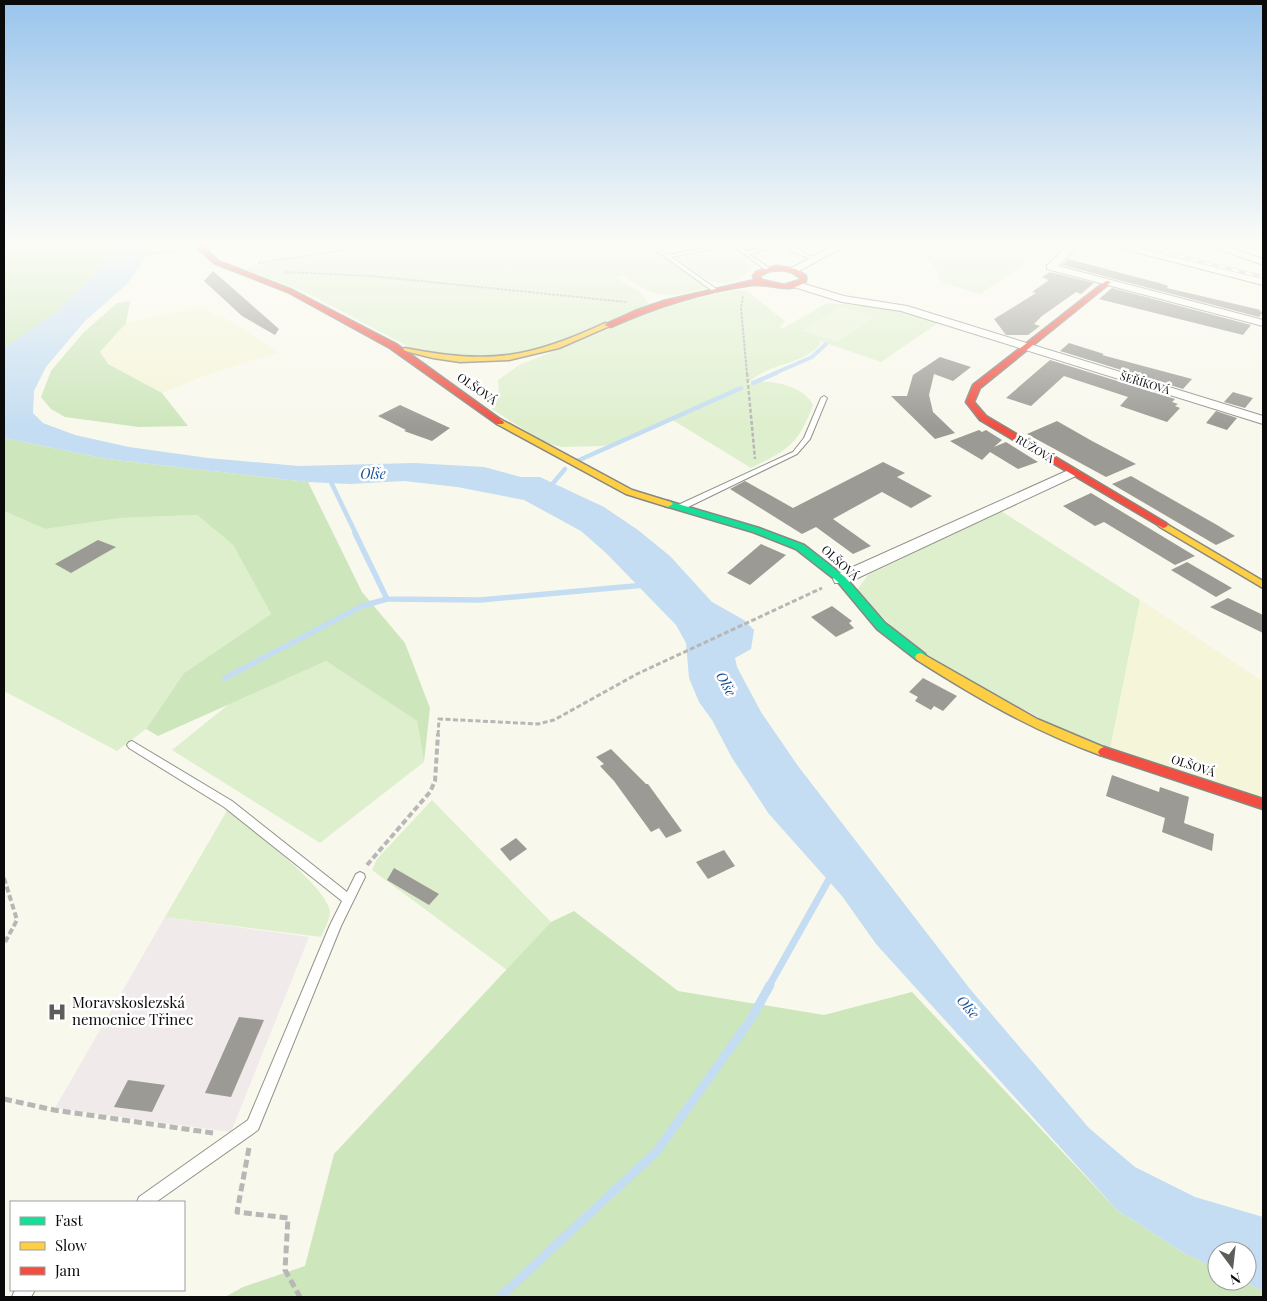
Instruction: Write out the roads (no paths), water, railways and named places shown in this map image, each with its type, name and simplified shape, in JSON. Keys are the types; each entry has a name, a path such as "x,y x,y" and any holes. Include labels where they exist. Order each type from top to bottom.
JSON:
{"street":[{"name":"OLŠOVÁ","path":"319,307 393,346 510,429 629,492 756,530 800,546 841,579 881,626 909,650 985,698 1074,742 1263,804"},
{"name":"OLŠOVÁ","path":"393,346 416,354 468,361 519,358 567,344 652,307"},
{"name":"OLŠOVÁ","path":"894,307 1027,347"},
{"name":"RŮŽOVÁ","path":"1077,307 976,387 970,402 983,418 1263,585"},
{"path":"1201,307 1263,323"},
{"name":"ŠEŘÍKOVÁ","path":"1027,347 1263,420"},
{"path":"841,579 1073,472"}],"lane":[{"path":"680,507 795,454 807,439 824,398"},
{"path":"132,745 228,804 349,900"},
{"path":"145,1201 253,1125 336,925 360,877"}],"water":[{"name":"Olše","path":"62,307 101,307 84,322 46,367 34,391 33,413 43,423 75,435 129,447 208,458 299,466 414,463 484,467 521,477 540,477 604,507 638,530 670,556 712,602 744,620 754,630 751,649 735,658 737,667 761,712 798,766 970,989 1089,1128 1135,1167 1195,1197 1263,1217 1263,1291 1257,1288 1257,1241 1207,1241 1207,1264 1182,1252 1117,1210 876,944 842,896 769,814 732,758 712,720 699,702 689,678 686,643 676,625 606,553 581,531 524,500 457,487 404,481 350,484 308,482 107,459 4,438 4,348"}],"waterway":[{"path":"773,374 812,357 826,344"},
{"path":"753,383 776,373"},
{"path":"577,461 741,388"},
{"path":"549,488 565,469"},
{"path":"329,478 356,534"},
{"path":"355,533 387,599"},
{"path":"387,599 480,600 645,585"},
{"path":"225,678 362,606 387,599"},
{"path":"769,986 832,874"},
{"path":"500,1297 657,1151 751,1019 770,985"}],"place":[{"name":"Moravskoslezská nemocnice Třinec","path":"57,1012"}]}
